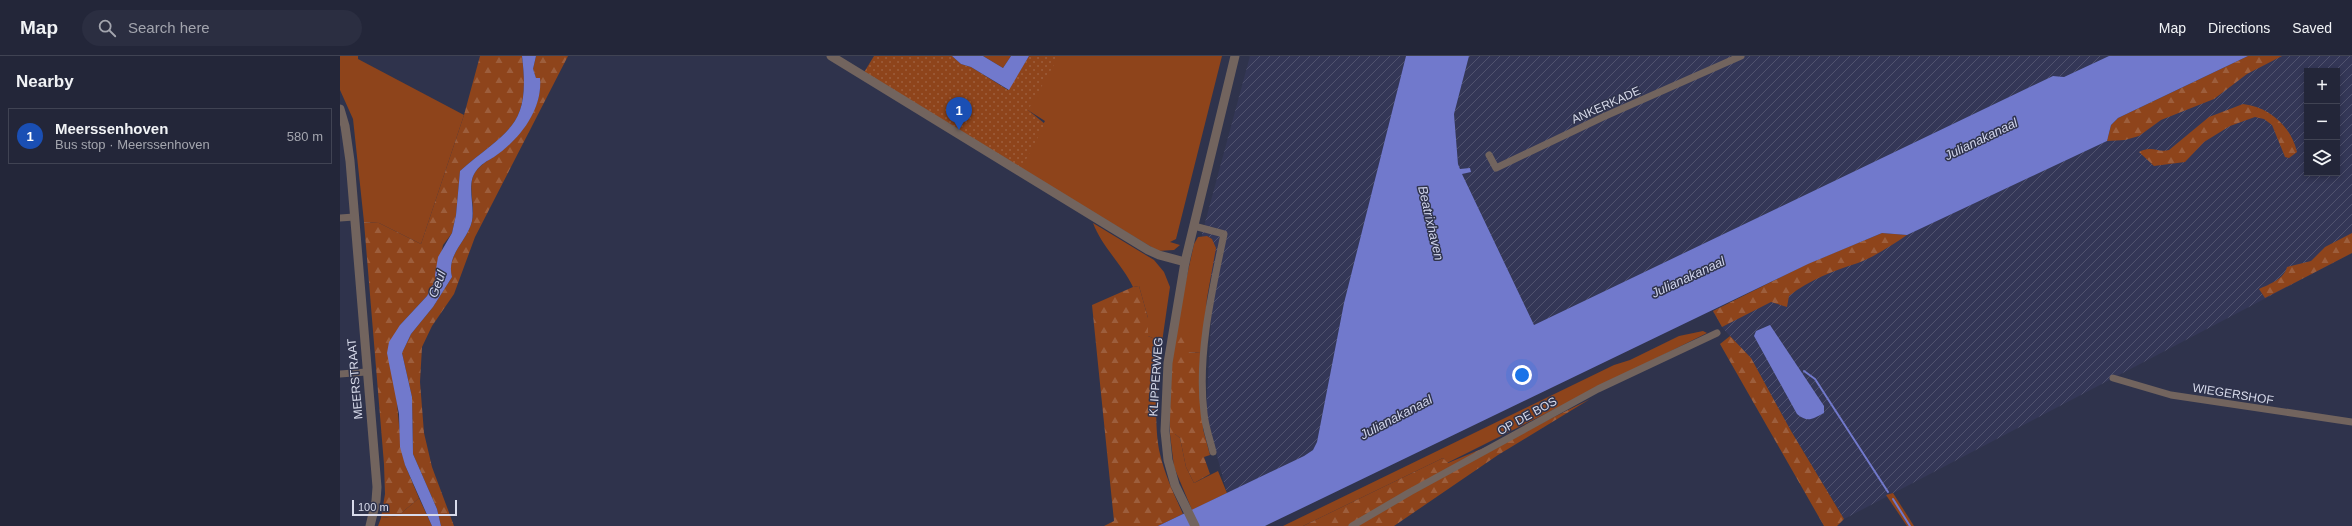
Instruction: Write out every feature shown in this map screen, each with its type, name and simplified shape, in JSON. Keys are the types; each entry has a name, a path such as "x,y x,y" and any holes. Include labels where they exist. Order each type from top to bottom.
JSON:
{"street":[{"path":"831,56 1148,250 1185,262"},
{"name":"KLIPPERWEG","path":"1195,526 1175,485 1168,460 1165,424 1169,346 1185,262 1235,56"},
{"name":"ANKERKADE","path":"1489,155 1496,168 1603,117 1741,56"},
{"name":"MEERSTRAAT","path":"340,109 345,126 350,161 366,372 377,487 376,501 370,526"},
{"path":"340,218 354,217"},
{"path":"1194,226 1224,234 1210,302 1203,383 1204,414 1213,452"},
{"name":"OP DE BOS","path":"1352,526 1410,492 1598,389 1717,333"},
{"path":"340,374 366,372"},
{"name":"WIEGERSHOF","path":"2113,378 2170,395 2352,422"}],"shaded area":[{"path":"1250,56 1406,56 1344,303 1317,442 1313,450 1304,456 1227,493 1206,415 1212,303 1210,260 1204,255 1202,234"},
{"name":"Beatrixhaven","path":"1469,56 2109,56 2064,77 2053,76 1534,325 1461,174 1471,172 1460,169 1458,164 1454,114"},
{"path":"2248,56 2352,56 2352,253 1844,519 1742,350 1722,327 1713,311 1746,295 1907,235 2107,141 2107,133"}],"green space":[{"path":"340,56 358,56 358,59 464,115 421,244 379,223 364,222 353,119 340,90"},
{"path":"480,56 522,56 524,80 523,98 519,113 512,125 503,135 460,171 456,215 452,233 443,245 436,279 427,296 400,325 396,393 399,425 405,465 419,498 398,516 381,518 385,494 384,464 364,222 379,223 421,244 464,115"},
{"path":"536,56 568,56 475,237 454,294 432,326 422,347 420,382 424,433 432,467 454,526 441,526 437,509 413,454 412,397 402,353 411,334 433,307 452,277 451,269 454,255 466,235 472,221 473,208 471,188 473,176 481,166 499,153 515,138 534,111 540,90 540,79 536,79 533,69"},
{"path":"874,56 952,56 961,64 971,67 1008,90 1029,56 1059,56 1028,110 1045,124 1021,169 863,74"},
{"path":"983,56 1011,56 1003,68"},
{"path":"1053,56 1222,56 1176,239 1170,242 1180,245 1174,250 1158,251 1018,167 1045,121 1023,107"},
{"path":"2248,56 2282,56 2247,74 2214,99 2161,120 2139,136 2125,140 2107,141 2111,125 2118,118"},
{"path":"2243,104 2262,109 2278,119 2290,134 2297,152 2289,158 2285,157 2272,125 2264,119 2255,117 2230,126 2204,142 2185,162 2154,166 2139,152 2147,149 2161,151 2169,150 2209,117"},
{"path":"1093,223 1154,260 1164,272 1170,287 1162,342 1148,336 1148,318 1139,286 1133,287 1097,232"},
{"path":"1882,233 1907,235 1871,257 1830,273 1805,285 1789,296 1787,307 1771,302 1722,327 1713,311 1807,264"},
{"path":"2352,233 2352,253 2265,298 2259,289 2280,278 2287,267 2311,261 2325,247"},
{"path":"1207,236 1212,239 1216,248 1207,298 1202,353 1188,352 1174,334 1194,244 1198,237"},
{"path":"1139,286 1148,318 1148,336 1162,342 1156,398 1158,442 1164,469 1183,514 1158,526 1104,526 1114,521 1092,305 1133,287"},
{"path":"1703,331 1707,333 1447,463 1443,458 1303,526 1283,526 1614,365 1630,360 1679,336"},
{"path":"1174,334 1190,337 1188,352 1202,353 1203,429 1210,455 1204,457 1210,474 1194,483 1186,467 1180,438 1175,434 1170,434 1169,378"},
{"path":"1730,336 1751,358 1791,431 1844,519 1837,526 1824,526 1720,344"},
{"path":"1590,399 1498,455 1394,526 1303,526 1443,458 1448,463 1536,426"},
{"path":"1170,434 1175,434 1180,438 1186,467 1194,483 1218,471 1227,493 1192,510 1174,467"},
{"path":"1893,493 1914,526 1907,526 1886,495"},
{"path":"419,498 432,526 378,526 381,518 398,516"}],"water":[{"name":"Geul","path":"522,56 536,56 533,69 536,78 540,78 538,101 528,123 520,133 503,150 482,165 473,176 471,188 472,221 466,235 454,255 451,269 452,277 433,307 411,334 402,353 412,397 413,454 437,509 441,526 432,526 405,465 400,447 399,414 387,353 389,342 400,325 427,296 436,279 435,275 438,257 452,233 456,215 460,171 503,135 512,125 519,113 523,98 524,80"},
{"path":"952,56 983,56 1003,68 1011,56 1029,56 1009,90 971,67 961,64"},
{"name":"Julianakanaal","path":"1406,56 1469,56 1454,114 1458,164 1460,169 1470,168 1471,172 1462,174 1534,325 2053,76 2064,77 2109,56 2248,56 2118,118 2111,125 2107,141 1907,235 1882,233 1808,264 1265,526 1158,526 1304,456 1313,450 1317,442 1344,303"},
{"path":"1770,325 1824,406 1824,413 1810,419 1801,417 1797,414 1754,336 1756,331"}],"waterway":[{"path":"1804,371 1815,379 1888,492"},
{"path":"1893,499 1910,526"}],"place":[{"name":"Meerssenhoven","path":"959,130"}]}
